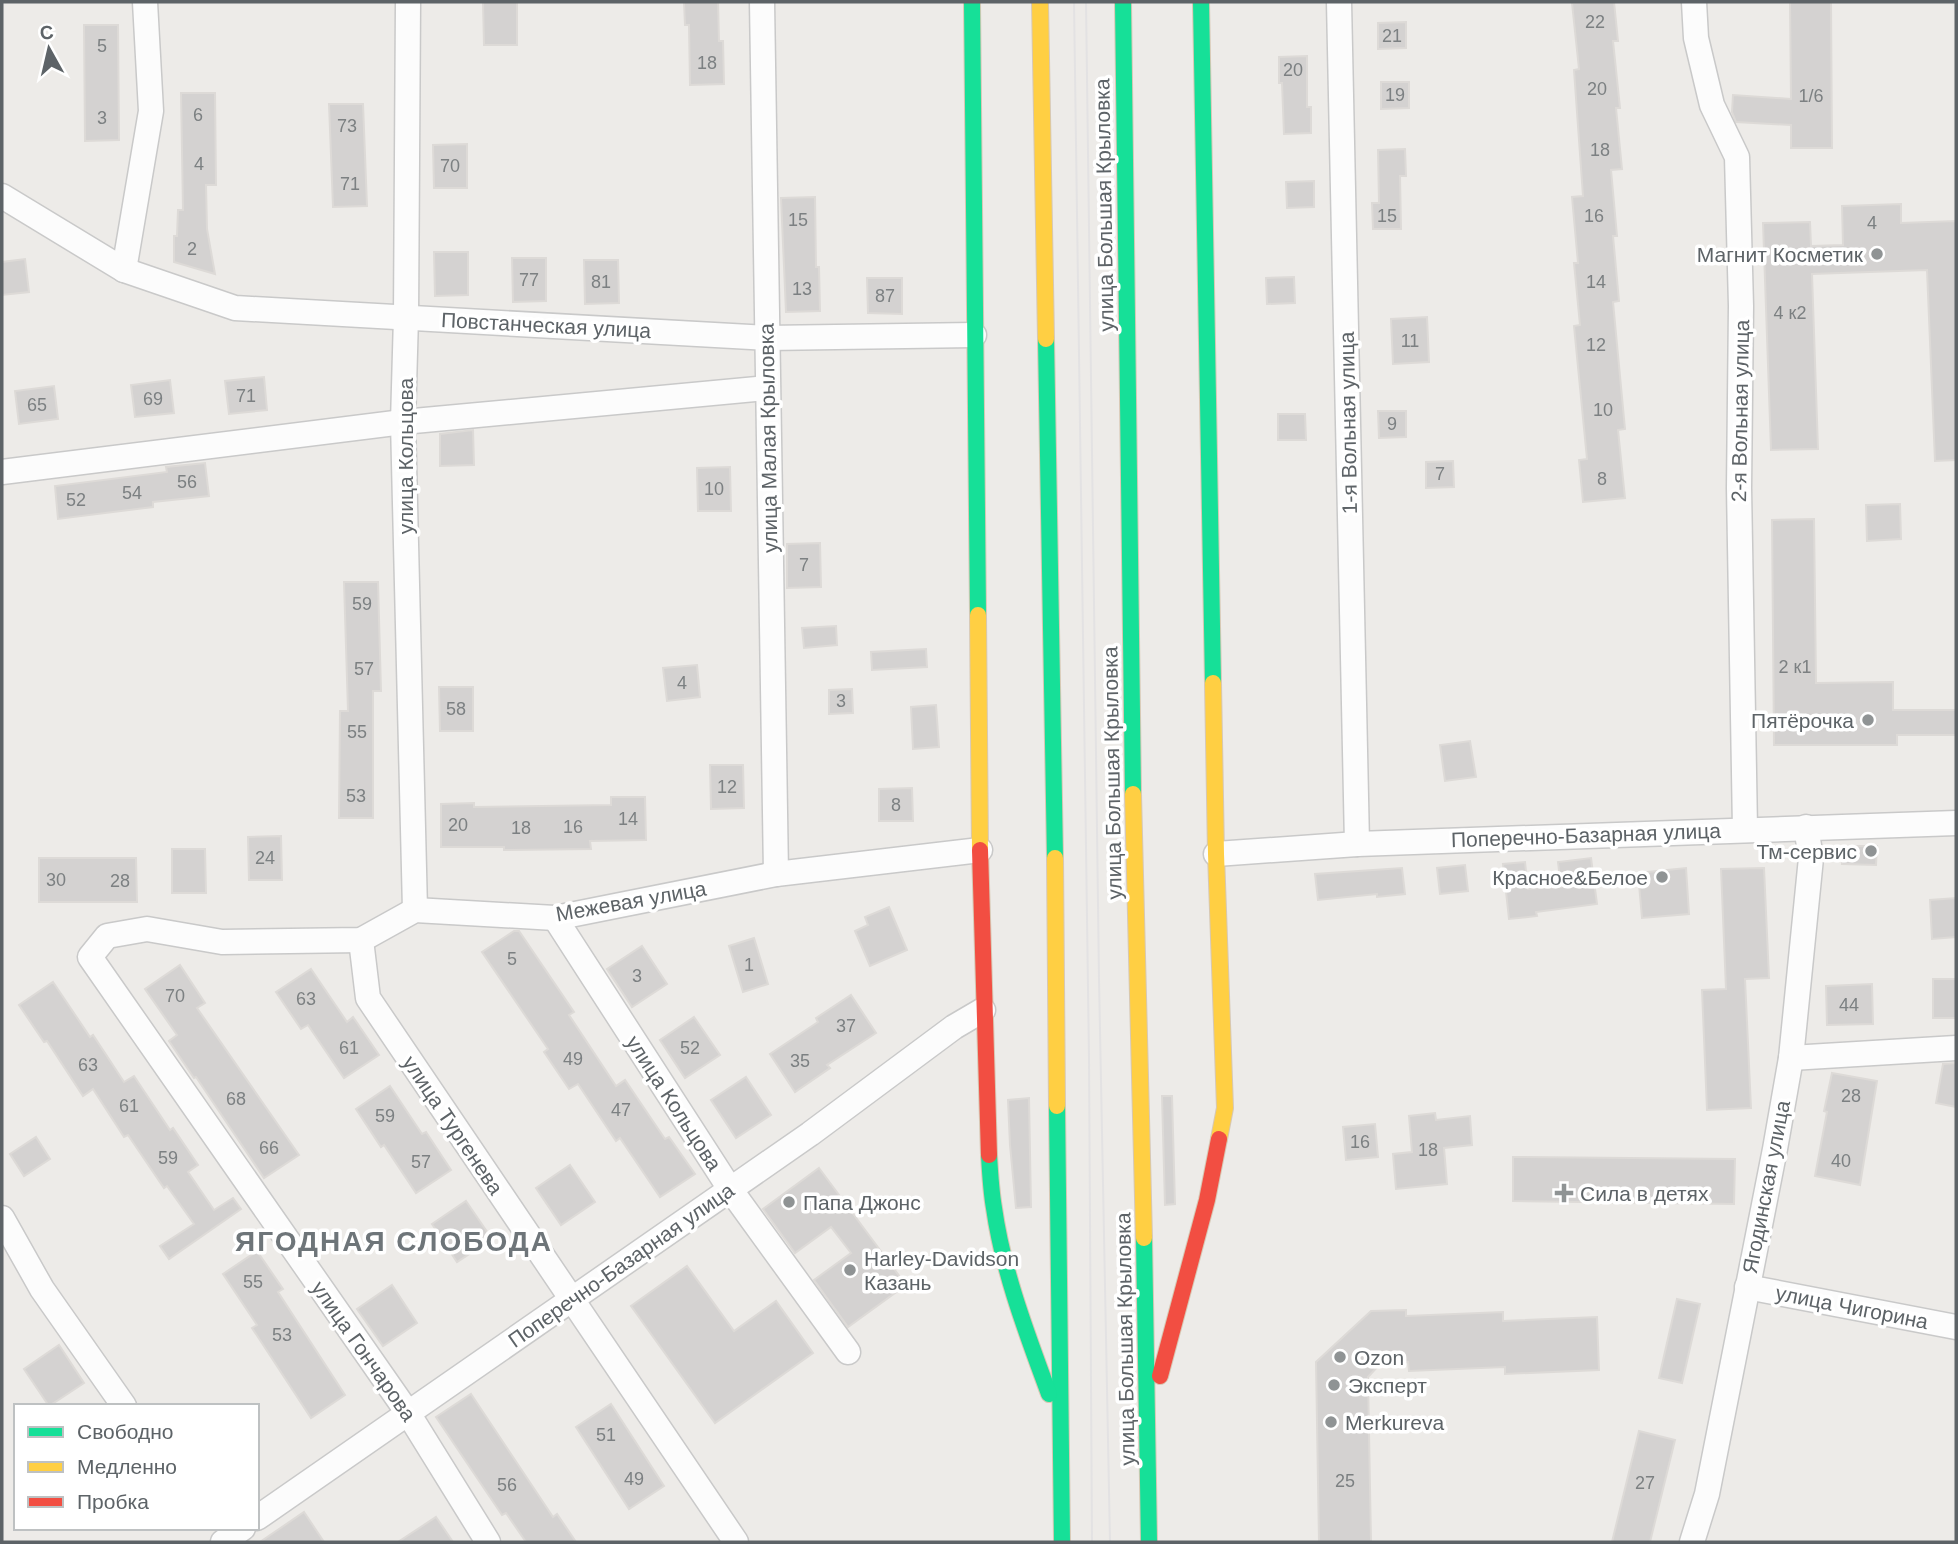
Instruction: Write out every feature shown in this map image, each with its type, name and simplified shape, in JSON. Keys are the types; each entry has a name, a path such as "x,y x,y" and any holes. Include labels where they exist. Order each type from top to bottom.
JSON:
{"main road":[{"path":"972,2 980,850 987,1139 994,1210 1002,1248 1026,1331 1059,1421"},
{"path":"1040,2 1056,901 1062,1542"},
{"name":"улица Большая Крыловка","path":"1123,2 1131,721 1149,1542"},
{"path":"1148,1419 1207,1199 1224,1108 1216,853 1200,2"}],"street":[{"path":"124,271 151,111 145,2"},
{"name":"улица Кольцова","path":"408,2 403,422 415,910"},
{"name":"улица Малая Крыловка","path":"762,2 776,874"},
{"name":"1-я Вольная улица","path":"1339,2 1357,844"},
{"name":"2-я Вольная улица","path":"1694,2 1696,38 1712,105 1737,157 1741,306 1739,488 1745,829"},
{"name":"Повстанческая улица","path":"2,197 124,271 235,308 767,338 974,335"},
{"path":"2,472 403,422 767,388"},
{"name":"Поперечно-Базарная улица","path":"1216,853 1357,844 1956,823"},
{"name":"Ягодинская улица","path":"1692,1542 1707,1494 1791,1058 1811,859 1806,827"},
{"name":"Межевая улица","path":"415,910 555,918 776,874 980,850"},
{"path":"361,940 415,910"},
{"name":"улица Кольцова","path":"555,918 730,1189 848,1352"},
{"name":"улица Гончарова","path":"361,940 222,942 147,929 107,936 90,957 408,1413 488,1542"},
{"name":"улица Тургенева","path":"361,940 368,998 736,1542"},
{"name":"Поперечно-Базарная улица","path":"259,1517 810,1134 954,1027 983,1010"},
{"path":"1791,1058 1956,1048"},
{"path":"2,1218 42,1289 123,1404"},
{"name":"улица Чигорина","path":"1747,1287 1956,1327"},
{"path":"221,1542 240,1530"}],"building":[{"path":"483,2 517,2 517,45 484,45"},
{"path":"684,2 718,2 719,41 723,41 724,84 690,85 689,25 685,25"},
{"path":"1614,2 1618,41 1613,41 1620,108 1616,108 1622,169 1611,170 1619,301 1613,302 1625,429 1618,430 1625,498 1583,502 1579,460 1587,459 1574,326 1580,325 1574,263 1578,263 1572,197 1583,196 1574,70 1579,69 1572,3"},
{"path":"1790,2 1831,2 1832,148 1791,148 1791,125 1736,122 1732,112 1733,95 1791,99"},
{"path":"1406,22 1406,48 1378,49 1378,23"},
{"path":"84,25 118,25 119,140 85,141"},
{"path":"1307,56 1307,107 1311,107 1311,133 1284,134 1279,57"},
{"path":"1381,82 1409,82 1409,108 1381,109"},
{"path":"181,93 215,93 216,185 206,185 207,229 215,274 174,262 178,210 183,210"},
{"path":"329,104 363,104 367,206 333,207"},
{"path":"467,144 467,188 434,188 433,145"},
{"path":"1405,149 1406,176 1400,176 1401,229 1373,229 1372,203 1379,203 1378,150"},
{"path":"1314,181 1314,207 1287,208 1286,182"},
{"path":"815,197 820,311 786,312 781,198"},
{"path":"1901,204 1901,223 1956,221 1956,460 1935,461 1927,270 1812,274 1818,449 1771,450 1763,223 1810,222 1811,246 1843,245 1842,206"},
{"path":"434,252 468,252 468,295 435,296"},
{"path":"512,258 546,258 546,301 513,302"},
{"path":"25,259 29,292 2,295 2,262"},
{"path":"584,260 618,260 619,303 585,304"},
{"path":"1294,277 1295,303 1267,304 1266,278"},
{"path":"867,278 902,278 902,314 868,313"},
{"path":"1427,317 1429,362 1393,364 1391,319"},
{"path":"264,377 267,410 229,414 225,381"},
{"path":"170,380 174,413 135,417 131,385"},
{"path":"54,386 58,419 19,424 15,391"},
{"path":"1378,411 1406,411 1406,437 1379,438"},
{"path":"1278,414 1305,414 1306,440 1278,440"},
{"path":"473,430 474,465 440,466 440,434"},
{"path":"1453,461 1454,487 1426,488 1426,462"},
{"path":"205,463 209,496 153,502 153,507 58,519 55,486 167,472 166,467"},
{"path":"730,467 731,511 698,511 697,468"},
{"path":"1900,504 1901,539 1867,541 1866,505"},
{"path":"1814,519 1816,683 1893,682 1893,710 1956,710 1956,735 1897,735 1897,745 1774,745 1772,520"},
{"path":"820,543 821,587 787,588 787,544"},
{"path":"344,582 378,582 381,691 373,691 373,818 339,818 340,711 348,711"},
{"path":"836,626 837,645 804,648 802,628"},
{"path":"926,649 927,667 872,670 871,652"},
{"path":"697,665 700,697 667,701 663,668"},
{"path":"439,687 473,687 473,731 440,731"},
{"path":"852,689 853,713 829,714 829,690"},
{"path":"936,705 939,747 913,749 911,707"},
{"path":"1470,741 1476,777 1445,781 1440,745"},
{"path":"710,765 743,765 744,808 711,809"},
{"path":"912,788 913,821 879,821 879,789"},
{"path":"611,797 645,797 646,840 590,841 591,849 504,850 504,847 441,847 441,804 474,803 474,807 611,805"},
{"path":"281,836 282,880 249,880 248,837"},
{"path":"1843,846 1877,846 1876,865 1842,864"},
{"path":"172,849 205,849 206,893 172,893"},
{"path":"39,858 136,858 137,902 39,902"},
{"path":"1591,858 1597,904 1536,912 1537,916 1509,919 1503,864 1525,862 1528,889 1561,887 1558,862"},
{"path":"1465,865 1468,891 1440,894 1437,868"},
{"path":"1402,868 1405,894 1318,900 1315,874"},
{"path":"1686,868 1689,914 1642,918 1638,873"},
{"path":"1764,868 1769,978 1745,979 1751,1108 1707,1110 1702,990 1726,989 1721,869"},
{"path":"1956,898 1956,937 1932,939 1930,900"},
{"path":"889,907 907,950 870,966 855,931 868,925 865,917"},
{"path":"514,931 519,931 574,1012 569,1015 616,1086 625,1080 665,1139 669,1137 695,1174 660,1197 620,1138 616,1141 578,1084 569,1089 544,1052 548,1049 482,952"},
{"path":"754,938 768,984 743,992 729,946"},
{"path":"642,946 667,984 632,1007 607,969"},
{"path":"180,965 205,1003 197,1008 299,1155 264,1178 169,1041 177,1035 145,989"},
{"path":"311,969 347,1022 353,1017 379,1055 344,1078 308,1025 301,1029 276,992"},
{"path":"1933,979 1956,979 1956,1018 1933,1018"},
{"path":"53,982 124,1082 134,1076 170,1130 173,1128 198,1165 188,1172 214,1210 233,1198 241,1209 169,1259 160,1246 194,1224 167,1186 164,1188 128,1135 124,1137 93,1089 83,1096 47,1041 44,1042 19,1005"},
{"path":"1872,984 1873,1024 1827,1025 1826,986"},
{"path":"851,995 876,1033 827,1065 830,1068 795,1092 770,1054 818,1022 816,1018"},
{"path":"694,1017 720,1055 685,1078 660,1040"},
{"path":"1956,1063 1956,1107 1936,1103 1943,1064"},
{"path":"1832,1073 1877,1081 1860,1185 1815,1176"},
{"path":"746,1077 771,1115 736,1138 711,1100"},
{"path":"390,1086 422,1134 426,1132 451,1170 416,1193 356,1109"},
{"path":"1162,1096 1172,1096 1175,1204 1165,1205"},
{"path":"1029,1098 1031,1207 1016,1208 1008,1100"},
{"path":"1435,1113 1436,1120 1470,1116 1472,1145 1444,1148 1447,1184 1396,1189 1393,1154 1412,1152 1409,1116"},
{"path":"1375,1124 1378,1157 1346,1160 1343,1127"},
{"path":"36,1137 50,1159 24,1176 10,1154"},
{"path":"1513,1157 1735,1159 1734,1204 1513,1201"},
{"path":"570,1165 595,1202 561,1225 536,1188"},
{"path":"819,1168 906,1285 848,1327 814,1280 851,1253 831,1227 795,1253 763,1209"},
{"path":"466,1201 492,1239 457,1262 432,1224"},
{"path":"257,1251 283,1289 278,1292 345,1395 311,1418 252,1328 257,1325 223,1274"},
{"path":"687,1266 734,1331 776,1301 813,1353 715,1423 631,1306"},
{"path":"392,1285 417,1323 383,1346 357,1309"},
{"path":"1677,1299 1700,1304 1682,1383 1659,1378"},
{"path":"1406,1310 1406,1316 1503,1312 1503,1321 1597,1317 1599,1370 1505,1374 1505,1367 1409,1371 1408,1362 1381,1363 1368,1377 1371,1542 1319,1542 1316,1362 1371,1311"},
{"path":"59,1345 84,1383 52,1404 48,1404 24,1369"},
{"path":"471,1394 553,1517 557,1514 576,1542 526,1542 506,1513 502,1515 436,1417"},
{"path":"611,1404 664,1486 629,1509 576,1427"},
{"path":"1639,1431 1675,1440 1650,1542 1612,1542"},
{"path":"304,1512 324,1542 260,1542"},
{"path":"436,1517 453,1542 398,1542"}],"tram line":[{"path":"1074,2 1089,1058 1092,1542"},
{"path":"1086,2 1099,979 1110,1542"}],"traffic: fast":[{"path":"972,2 978,615"},
{"path":"1123,2 1133,794"},
{"path":"1201,2 1213,683"},
{"path":"1046,339 1055,858"},
{"path":"1057,1106 1062,1542"},
{"path":"989,1155 993,1202 1003,1256 1049,1394"},
{"path":"1144,1238 1149,1542"}],"traffic: slow":[{"path":"1040,2 1046,339"},
{"path":"978,615 980,850"},
{"path":"1213,683 1225,1108 1219,1139"},
{"path":"1133,794 1144,1238"},
{"path":"1055,858 1057,1106"}],"traffic: jam":[{"path":"980,850 989,1155"},
{"path":"1160,1376 1207,1200 1219,1139"}],"place":[{"name":"Магнит Косметик","path":"1877,254"},
{"name":"Пятёрочка","path":"1868,720"},
{"name":"Тм-сервис","path":"1871,851"},
{"name":"Красное&Белое","path":"1662,877"},
{"name":"Сила в детях","path":"1564,1193"},
{"name":"Папа Джонс","path":"789,1202"},
{"name":"Harley-Davidson Казань","path":"850,1270"},
{"name":"Ozon","path":"1340,1357"},
{"name":"Эксперт","path":"1334,1385"},
{"name":"Merkureva","path":"1331,1422"}],"district":[{"name":"ЯГОДНАЯ СЛОБОДА","path":"394,1241"}]}
